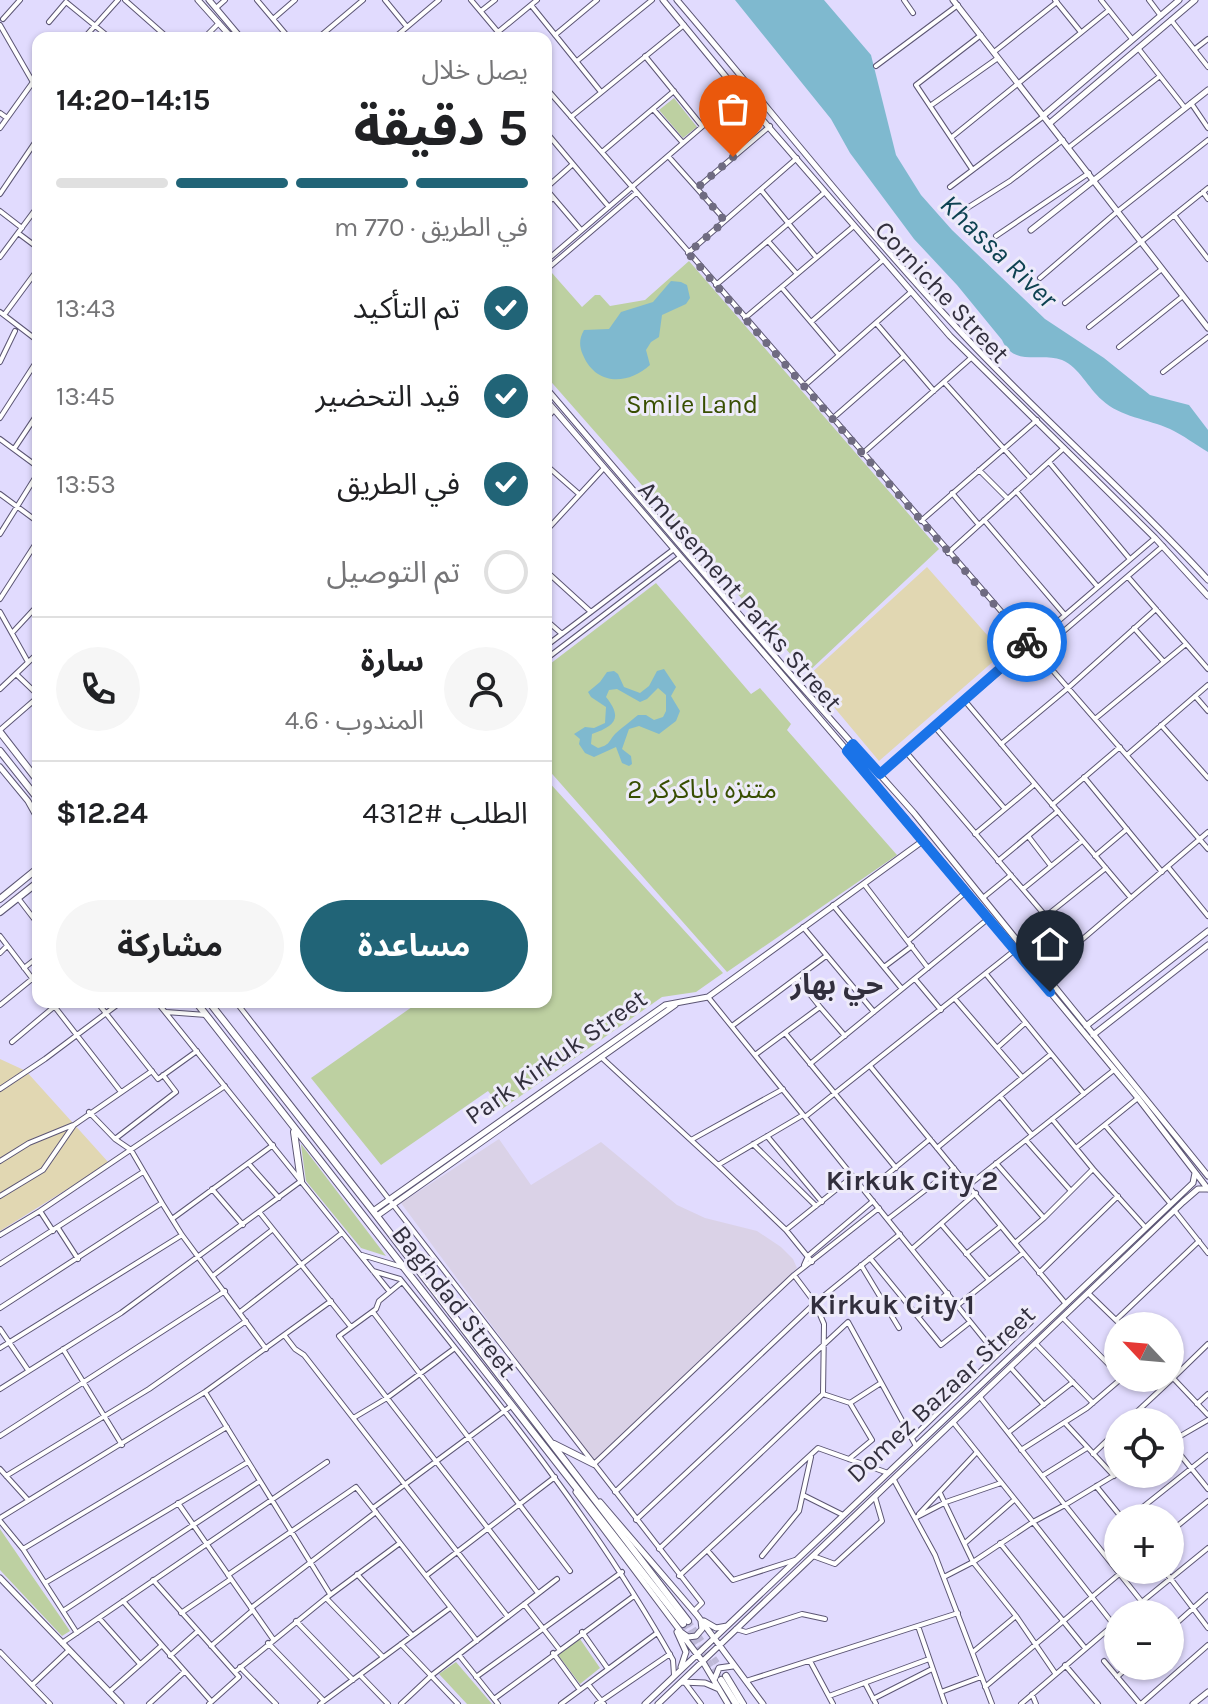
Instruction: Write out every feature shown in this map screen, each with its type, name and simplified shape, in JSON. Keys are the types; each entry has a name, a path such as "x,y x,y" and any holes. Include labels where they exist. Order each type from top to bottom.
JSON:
{"main road":[{"path":"198,0 227,32"},
{"path":"209,0 236,32"},
{"name":"Corniche Street","path":"663,0 740,94 971,358 1163,546 1208,596"},
{"name":"Corniche Street","path":"677,0 872,233 957,328 1109,477 1208,580"},
{"path":"1044,115 1179,0 1184,9"},
{"path":"1050,123 1195,0"},
{"path":"956,3 1208,328"},
{"path":"1031,230 1208,90"},
{"name":"Amusement Parks Street","path":"552,395 984,897 1208,1190"},
{"name":"Amusement Parks Street","path":"552,408 1085,1028"},
{"path":"1101,485 1109,477"},
{"path":"0,731 32,773"},
{"path":"847,751 853,744"},
{"path":"0,751 32,791"},
{"path":"0,767 32,808"},
{"name":"Park Kirkuk Street","path":"392,1200 665,1005 708,997 924,840"},
{"path":"948,868 955,862"},
{"path":"0,899 32,873"},
{"path":"0,912 32,887"},
{"path":"1085,1028 1208,931"},
{"path":"1091,1036 1208,945"},
{"path":"1186,948 1192,957"},
{"path":"375,1213 679,1002"},
{"name":"Baghdad Street","path":"201,1008 507,1408 566,1468"},
{"name":"Baghdad Street","path":"214,1008 552,1444 566,1468 682,1623"},
{"name":"Amusement Parks Street","path":"1091,1036 1208,1176"},
{"path":"260,1085 268,1079"},
{"path":"294,1128 301,1181"},
{"path":"1194,1158 1198,1162 1207,1162"},
{"path":"1190,1190 1195,1179 1192,1168"},
{"path":"1190,1190 1208,1190"},
{"name":"Domez Bazaar Street","path":"700,1657 711,1654 734,1621 843,1515 1170,1203 1190,1190"},
{"name":"Domez Bazaar Street","path":"700,1657 706,1647 730,1635 894,1480 1115,1269 1190,1190"},
{"path":"1109,1262 1115,1269"},
{"path":"552,1444 594,1464"},
{"path":"899,1463 904,1469"},
{"path":"566,1468 611,1540 669,1617 686,1652 674,1678"},
{"path":"566,1468 695,1613 763,1704"},
{"path":"0,1578 121,1704"},
{"path":"695,1613 716,1628 734,1621"},
{"path":"682,1623 687,1636 696,1636 702,1626 695,1613"},
{"path":"669,1617 682,1623 700,1657 743,1704"},
{"path":"730,1635 727,1648 734,1666"},
{"path":"645,1704 700,1657"},
{"path":"658,1704 681,1683 700,1657"},
{"path":"734,1666 719,1668 715,1675 736,1704"},
{"path":"720,1690 721,1680"},
{"path":"681,1683 705,1683 720,1690 728,1704"},
{"path":"1193,1704 1208,1692"}],"street":[{"path":"3,19 20,0"},
{"path":"90,32 118,0"},
{"path":"125,0 161,32"},
{"path":"216,8 225,0"},
{"path":"257,0 284,32"},
{"path":"273,19 295,0"},
{"path":"325,32 363,0"},
{"path":"385,0 407,27"},
{"path":"471,0 498,32 537,0"},
{"path":"481,11 495,0"},
{"path":"555,35 597,0"},
{"path":"577,61 652,0"},
{"path":"904,0 913,13"},
{"path":"1101,0 1132,40"},
{"path":"1149,0 1161,16"},
{"path":"49,22 67,1 104,32"},
{"path":"401,32 437,1"},
{"path":"930,106 996,55 1056,1 1080,31"},
{"path":"876,66 956,3"},
{"path":"531,5 601,92"},
{"path":"952,137 1109,10"},
{"path":"1171,20 1208,67"},
{"path":"210,32 219,23"},
{"path":"0,25 32,80"},
{"path":"571,117 685,25"},
{"path":"972,169 916,85 981,35"},
{"path":"1195,49 1208,39"},
{"path":"1138,48 1185,108"},
{"path":"645,56 703,126"},
{"path":"1068,148 1160,76"},
{"path":"0,128 32,83"},
{"path":"602,152 674,91"},
{"path":"552,256 740,94"},
{"path":"552,95 1208,849"},
{"path":"1191,103 1208,128"},
{"path":"653,109 683,143"},
{"path":"0,113 7,118"},
{"path":"950,187 1044,115"},
{"path":"697,188 770,126"},
{"path":"552,139 609,207"},
{"path":"964,210 1010,181 1063,140"},
{"path":"1040,278 1208,140"},
{"path":"0,194 32,147"},
{"path":"668,156 725,221"},
{"path":"688,253 797,158"},
{"path":"552,183 573,164"},
{"path":"996,236 1089,173"},
{"path":"761,190 816,257"},
{"path":"1065,303 1206,190 1208,199"},
{"path":"716,285 825,192"},
{"path":"552,265 636,193"},
{"path":"553,198 581,230"},
{"path":"0,211 32,242"},
{"path":"0,257 32,214"},
{"path":"1174,215 1208,259"},
{"path":"745,318 854,226"},
{"path":"768,241 797,274"},
{"path":"811,322 883,260"},
{"path":"1089,327 1162,269"},
{"path":"32,276 1,314 32,336"},
{"path":"782,288 839,355"},
{"path":"804,386 911,292"},
{"path":"1119,347 1183,296"},
{"path":"876,323 934,391"},
{"path":"0,362 15,331"},
{"path":"1163,372 1208,337"},
{"path":"832,419 904,356"},
{"path":"862,454 971,358"},
{"path":"0,418 32,368"},
{"path":"944,382 1030,478"},
{"path":"921,521 1037,420"},
{"path":"14,449 32,422"},
{"path":"0,439 32,465"},
{"path":"948,553 1064,448"},
{"path":"1049,462 1130,559"},
{"path":"552,524 604,468"},
{"path":"552,470 579,494"},
{"path":"979,470 1008,499"},
{"path":"0,534 32,481"},
{"path":"1016,491 1097,586"},
{"path":"952,493 979,525"},
{"path":"0,494 32,518"},
{"path":"984,520 1064,614"},
{"path":"880,774 1155,538"},
{"path":"1037,654 1163,546"},
{"path":"0,599 32,549"},
{"path":"552,642 674,549"},
{"path":"552,654 680,557"},
{"path":"552,576 591,612"},
{"path":"1127,577 1208,669"},
{"path":"1001,744 1156,609"},
{"path":"0,612 28,662"},
{"path":"12,634 32,612"},
{"path":"552,625 563,634"},
{"path":"1134,628 1164,663"},
{"path":"1095,719 1187,644"},
{"path":"0,689 32,658"},
{"path":"16,674 32,690"},
{"path":"1127,755 1208,685"},
{"path":"1195,696 1208,711"},
{"path":"964,701 1131,898"},
{"path":"0,731 32,702"},
{"path":"1161,725 1208,778"},
{"path":"935,727 1005,809"},
{"path":"1052,805 1120,747"},
{"path":"906,752 1072,947"},
{"path":"1084,777 1162,872"},
{"path":"975,834 1035,784"},
{"path":"998,861 1058,811"},
{"path":"1095,856 1128,829"},
{"path":"1044,972 1208,832"},
{"path":"1028,836 1051,866"},
{"path":"1023,889 1082,841"},
{"path":"1168,867 1208,916"},
{"path":"1046,916 1106,868"},
{"path":"984,897 1011,875"},
{"path":"863,884 928,968"},
{"path":"884,967 967,891"},
{"path":"18,898 32,916"},
{"path":"833,905 902,989"},
{"path":"810,1064 989,918"},
{"path":"803,927 874,1012"},
{"path":"0,936 32,979 0,1005"},
{"path":"0,953 7,946"},
{"path":"718,1165 804,1116 835,1094 1015,950"},
{"path":"732,1026 826,956"},
{"path":"24,968 32,962"},
{"path":"986,974 1084,1094"},
{"path":"797,978 845,1036"},
{"path":"915,979 941,1010"},
{"path":"708,997 997,1355"},
{"path":"955,999 1022,1077"},
{"path":"755,1055 820,1007"},
{"path":"12,1042 49,1008"},
{"path":"56,1008 121,1092"},
{"path":"102,1008 158,1079 197,1051"},
{"path":"0,1089 114,1008"},
{"path":"162,1008 390,1292"},
{"path":"241,1008 702,1603 695,1613"},
{"path":"166,1012 206,1015"},
{"path":"997,1048 1025,1023"},
{"path":"785,1033 896,1168"},
{"path":"937,1148 1051,1054"},
{"path":"601,1057 786,1230 812,1262"},
{"path":"870,1066 1066,1304"},
{"path":"969,1185 1114,1070"},
{"path":"0,1196 43,1170 74,1125 89,1112 152,1071"},
{"path":"115,1139 176,1092 163,1075"},
{"path":"0,1235 225,1086"},
{"path":"691,1140 783,1089"},
{"path":"1000,1096 1032,1135"},
{"path":"1076,1148 1138,1098"},
{"path":"89,1112 115,1139 131,1150 182,1235 266,1349"},
{"path":"1052,1119 1145,1227"},
{"path":"0,1161 29,1143 74,1125"},
{"path":"1105,1125 1170,1203"},
{"path":"767,1136 822,1202"},
{"path":"866,1192 930,1139"},
{"path":"1026,1140 1071,1191"},
{"path":"753,1144 816,1206"},
{"path":"172,1219 273,1145"},
{"path":"248,1163 279,1198"},
{"path":"996,1163 1044,1218"},
{"path":"888,1219 954,1168"},
{"path":"1015,1243 1093,1169"},
{"path":"0,1264 143,1172"},
{"path":"786,1230 853,1176"},
{"path":"0,1389 121,1313 301,1181"},
{"path":"212,1189 243,1225"},
{"path":"912,1249 976,1193"},
{"path":"1039,1273 1118,1196"},
{"path":"803,1267 808,1256 873,1201"},
{"path":"0,1308 162,1203"},
{"path":"594,1464 794,1275 879,1208"},
{"path":"1174,1210 1208,1253"},
{"path":"40,1211 78,1259"},
{"path":"260,1213 351,1327"},
{"path":"942,1225 989,1280"},
{"path":"966,1254 1001,1226"},
{"path":"213,1275 272,1230"},
{"path":"240,1312 342,1233"},
{"path":"615,1492 815,1303 900,1234"},
{"path":"0,1348 182,1235"},
{"path":"1124,1312 1199,1241"},
{"path":"958,1305 1023,1253"},
{"path":"359,1255 402,1267"},
{"path":"870,1258 941,1345 970,1321"},
{"path":"861,1265 899,1328"},
{"path":"373,1271 400,1279 507,1408 622,1572 670,1654 675,1665 674,1678"},
{"path":"659,1549 823,1394 824,1324 815,1303 794,1275"},
{"path":"402,1282 379,1301 373,1312 339,1336 538,1593"},
{"path":"0,1436 225,1291"},
{"path":"919,1316 948,1293"},
{"path":"1089,1294 1108,1312"},
{"path":"77,1633 0,1519 205,1392 331,1301"},
{"path":"373,1312 570,1571"},
{"path":"1063,1318 1104,1360"},
{"path":"6,1476 149,1389 246,1321"},
{"path":"636,1520 848,1322 916,1446"},
{"path":"912,1438 1031,1322"},
{"path":"0,1329 28,1371"},
{"path":"285,1336 355,1418 508,1617"},
{"path":"1036,1344 1093,1403"},
{"path":"1184,1365 1208,1344"},
{"path":"355,1418 455,1348"},
{"path":"63,1349 122,1445"},
{"path":"1011,1368 1044,1405"},
{"path":"1008,1433 1073,1382"},
{"path":"850,1403 881,1383"},
{"path":"1184,1390 1208,1417 1184,1433"},
{"path":"205,1392 311,1562 328,1596 383,1657"},
{"path":"1021,1450 1065,1423 1105,1392"},
{"path":"1140,1408 1155,1392"},
{"path":"823,1394 850,1403 872,1440 849,1459"},
{"path":"1197,1404 1208,1394"},
{"path":"980,1397 1104,1551"},
{"path":"211,1646 405,1485 507,1408"},
{"path":"953,1422 1104,1611"},
{"path":"1065,1423 1104,1464"},
{"path":"23,1549 227,1427"},
{"path":"1093,1454 1104,1443"},
{"path":"679,1576 818,1448 888,1473"},
{"path":"1042,1476 1087,1448"},
{"path":"915,1518 977,1452"},
{"path":"762,1556 796,1515 811,1454"},
{"path":"1147,1504 1208,1455"},
{"path":"1184,1459 1208,1489"},
{"path":"45,1583 248,1462"},
{"path":"62,1643 327,1462"},
{"path":"0,1469 29,1500"},
{"path":"426,1576 555,1477"},
{"path":"894,1480 944,1577 992,1704"},
{"path":"63,1611 260,1481"},
{"path":"944,1577 1104,1481"},
{"path":"915,1518 946,1502 1001,1483"},
{"path":"1096,1486 1111,1504"},
{"path":"181,1613 356,1487 477,1641"},
{"path":"940,1493 973,1562 1016,1616 1055,1673"},
{"path":"803,1495 843,1515"},
{"path":"813,1556 835,1564 882,1521 875,1497"},
{"path":"965,1543 1015,1500"},
{"path":"1184,1521 1208,1501"},
{"path":"178,1503 271,1641 322,1703 451,1607"},
{"path":"608,1552 611,1540"},
{"path":"235,1672 296,1621 400,1543"},
{"path":"1000,1543 1085,1648"},
{"path":"1184,1568 1208,1548"},
{"path":"707,1550 733,1580 799,1559"},
{"path":"476,1677 622,1572"},
{"path":"357,1574 412,1636"},
{"path":"401,1704 432,1675 557,1579"},
{"path":"123,1601 211,1703 239,1677 153,1580"},
{"path":"985,1687 1107,1584"},
{"path":"1144,1600 1164,1584"},
{"path":"1174,1584 1208,1628"},
{"path":"1184,1616 1208,1595"},
{"path":"494,1699 635,1596"},
{"path":"524,1604 559,1649"},
{"path":"746,1681 958,1613"},
{"path":"736,1629 746,1632 802,1614 825,1619"},
{"path":"973,1652 1016,1616"},
{"path":"99,1618 140,1664"},
{"path":"296,1621 353,1680"},
{"path":"918,1626 945,1704"},
{"path":"170,1656 198,1631"},
{"path":"582,1632 608,1669"},
{"path":"561,1704 657,1633"},
{"path":"1021,1704 1104,1633"},
{"path":"401,1644 458,1704"},
{"path":"1120,1680 1140,1704 1208,1645"},
{"path":"109,1692 161,1646"},
{"path":"32,1685 69,1650"},
{"path":"553,1653 580,1690"},
{"path":"588,1684 601,1703 670,1654"},
{"path":"1,1655 50,1704"},
{"path":"459,1655 498,1704"},
{"path":"829,1696 929,1659"},
{"path":"810,1661 833,1704"},
{"path":"1065,1665 1098,1704"},
{"path":"240,1667 276,1704"},
{"path":"865,1683 875,1701 932,1668"},
{"path":"149,1704 184,1672"},
{"path":"360,1675 388,1704"},
{"path":"941,1692 981,1677"},
{"path":"681,1683 688,1685 701,1704"},
{"path":"1032,1694 1036,1704"},
{"path":"217,1697 224,1704"}],"shaded area":[{"path":"499,1139 531,1185 601,1142 677,1205 705,1218 757,1231 781,1247 797,1268 594,1463 401,1203"}],"green space":[{"path":"674,98 697,127 683,138 659,110"},
{"name":"Smile Land","path":"689,261 939,549 807,673 552,383 552,273 582,307 595,295 600,295 610,306 645,300"},
{"name":"متنزه باباكركر 2","path":"656,583 751,694 760,688 791,724 787,730 897,855 727,972 552,774 552,662"},
{"path":"552,786 723,973 696,992 662,997 502,1109 488,1091 381,1165 311,1078 410,1008 552,1008"},
{"path":"301,1144 386,1256 361,1248 306,1181"},
{"path":"0,1529 70,1631 62,1636 0,1570"},
{"path":"580,1639 600,1668 580,1684 558,1655"},
{"path":"456,1662 492,1704 467,1704 439,1674"}],"sand":[{"path":"927,567 1003,653 879,761 808,676"},
{"path":"0,1059 26,1071 109,1163 0,1231"}],"water":[{"path":"735,0 824,0 871,55 896,155 921,195 952,230 1045,319 1104,358 1150,395 1189,405 1208,430 1208,452 1170,429 1109,406 1062,360 1020,356 1007,348 957,285 914,239 850,153 831,119"},
{"path":"671,281 687,285 690,298 686,304 662,315 659,337 646,350 650,365 623,379 604,377 596,372 581,349 580,339 584,330 609,329 621,312 653,302"},
{"path":"664,669 676,687 671,696 680,711 676,721 659,734 639,726 629,729 622,749 631,756 632,764 629,766 622,763 616,747 594,757 585,753 579,744 580,739 574,734 585,727 594,728 605,723 606,707 588,692 607,672 614,671 624,687 640,693 649,686 657,671","holes":["658,688 666,695 663,717 654,720 638,715 605,746 598,748 591,744 592,734 606,728 614,720 614,711 606,697 609,690 617,689 640,702"]}],"tunnel":[{"path":"688,1621 726,1676"},
{"path":"683,1624 721,1680"}],"way so far":[{"path":"733,157 697,188 725,221 688,253 1027,642"}],"district":[{"name":"حي بهار","path":"837,984"},
{"name":"Kirkuk City 2","path":"912,1180"},
{"name":"Kirkuk City 1","path":"892,1304"}],"route":[{"path":"1027,642 880,774 853,744 847,751 1050,992"}],"water label":[{"name":"Khassa River","path":"999,251"}]}
